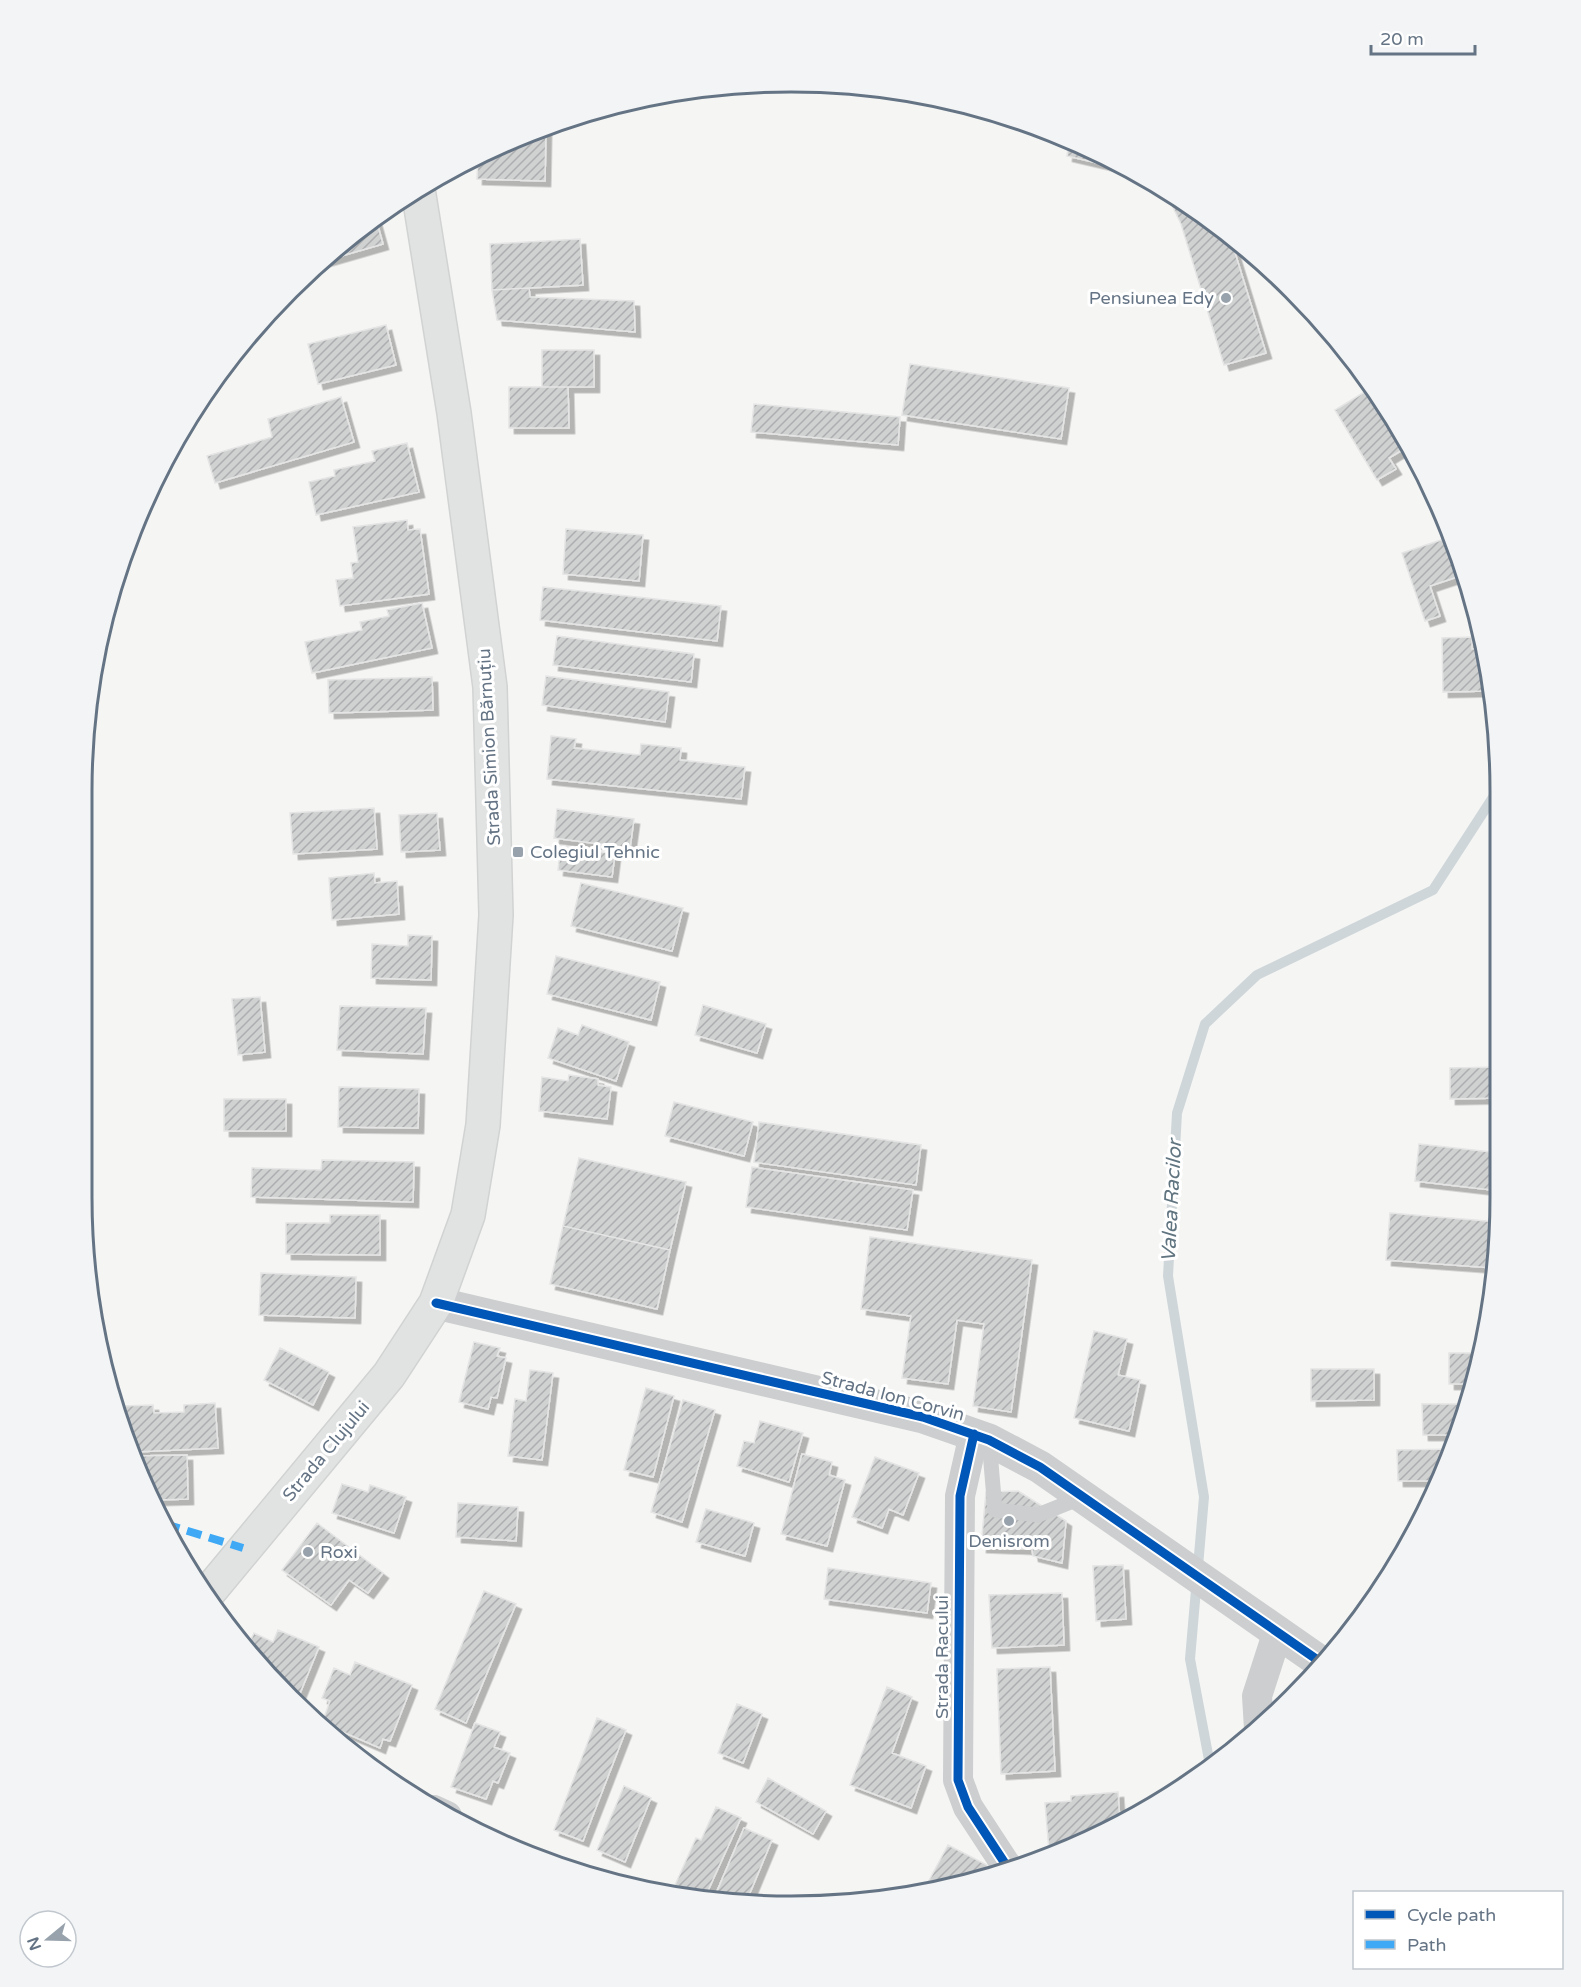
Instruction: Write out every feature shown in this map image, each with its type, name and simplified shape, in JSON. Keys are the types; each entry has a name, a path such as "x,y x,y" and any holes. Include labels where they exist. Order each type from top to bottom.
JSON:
{"main road":[{"name":"Strada Simion Bărnuțiu","path":"419,198 454,413 490,687 496,915 483,1125 468,1215 436,1303"},
{"name":"Strada Clujului","path":"212,1589 389,1375 436,1303"}],"street":[{"name":"Strada Ion Corvin","path":"436,1303 923,1417 981,1437 1040,1467 1085,1496 1127,1529 1315,1658"},
{"name":"Strada Racului","path":"981,1437 960,1496 958,1780 968,1807 1004,1862"},
{"path":"1258,1715 1257,1696 1265,1622"}],"lane":[{"path":"981,1437 995,1510 1038,1515 1085,1496"}],"building":[{"path":"546,136 545,181 477,179 478,166"},
{"path":"1068,149 1098,163 1067,156"},
{"name":"Pensiunea Edy","path":"1172,204 1235,251 1266,353 1224,365 1181,224"},
{"path":"378,226 383,244 341,256"},
{"path":"580,239 583,285 492,290 490,244"},
{"path":"529,288 530,297 634,301 635,332 497,320 492,290"},
{"path":"386,325 396,365 318,384 308,344"},
{"path":"542,350 594,350 594,387 542,387"},
{"path":"910,364 1069,388 1061,439 902,415"},
{"path":"509,387 568,387 569,428 509,428"},
{"path":"1365,392 1401,451 1389,458 1396,469 1377,480 1335,410"},
{"path":"341,397 354,442 215,483 207,456 272,437 268,419"},
{"path":"754,404 900,417 898,445 751,432"},
{"path":"407,443 419,492 316,515 309,482 335,476 334,470 375,461 372,451"},
{"path":"407,520 408,530 420,529 429,594 340,606 336,580 353,578 351,563 358,562 353,527"},
{"path":"566,529 643,535 639,581 563,574"},
{"path":"1442,540 1456,577 1430,586 1440,616 1425,621 1402,553"},
{"path":"543,587 721,606 717,641 540,620"},
{"path":"422,603 432,648 312,673 305,642 362,630 360,622 389,616 387,610"},
{"path":"557,636 694,654 691,682 553,665"},
{"path":"1472,637 1472,649 1475,649 1483,691 1443,692 1442,638"},
{"path":"546,676 669,692 665,722 542,705"},
{"path":"432,677 433,710 329,713 328,680"},
{"path":"551,736 576,739 574,748 640,755 641,744 681,748 680,760 745,767 741,799 547,779"},
{"path":"374,808 377,849 293,854 290,813"},
{"path":"557,809 634,819 630,848 554,838"},
{"path":"437,813 440,850 401,852 399,815"},
{"path":"561,846 615,854 612,877 558,870"},
{"path":"374,873 375,883 397,881 399,914 332,920 329,878"},
{"path":"581,883 683,908 672,951 571,926"},
{"path":"408,935 432,936 431,980 371,978 372,944 408,946"},
{"path":"556,956 660,982 651,1020 547,994"},
{"path":"260,997 265,1052 238,1055 232,999"},
{"path":"703,1005 766,1024 757,1053 695,1035"},
{"path":"340,1006 426,1008 423,1054 337,1050"},
{"path":"582,1025 629,1042 616,1081 548,1058 558,1028 578,1035"},
{"path":"1490,1067 1490,1098 1450,1099 1450,1068"},
{"path":"569,1075 598,1079 598,1085 611,1087 607,1119 539,1111 542,1077 568,1081"},
{"path":"339,1087 419,1089 418,1128 338,1127"},
{"path":"224,1099 286,1099 286,1131 224,1131"},
{"path":"674,1102 753,1122 744,1156 665,1136"},
{"path":"759,1122 921,1145 916,1185 754,1162"},
{"path":"1419,1144 1490,1152 1490,1190 1415,1181"},
{"path":"579,1158 686,1182 670,1250 563,1226"},
{"path":"322,1160 414,1162 413,1202 251,1197 252,1168 321,1170"},
{"path":"752,1167 913,1190 907,1230 746,1207"},
{"path":"1390,1213 1489,1221 1486,1267 1386,1260"},
{"path":"330,1215 380,1215 380,1255 286,1254 286,1223 330,1223"},
{"path":"563,1226 670,1250 657,1309 550,1284"},
{"path":"870,1237 1032,1260 1011,1412 973,1406 984,1324 957,1320 948,1384 902,1378 911,1316 861,1309"},
{"path":"261,1273 356,1277 355,1318 259,1315"},
{"path":"1094,1331 1127,1339 1118,1375 1140,1380 1129,1431 1074,1418"},
{"path":"474,1342 500,1348 497,1356 506,1358 497,1398 491,1397 488,1409 459,1402"},
{"path":"280,1348 329,1372 313,1405 264,1380"},
{"path":"1449,1353 1471,1353 1464,1384 1449,1384"},
{"path":"1311,1369 1374,1369 1374,1400 1311,1401"},
{"path":"530,1370 553,1373 542,1460 508,1456 515,1399 526,1401"},
{"path":"646,1388 674,1396 653,1477 624,1470"},
{"path":"683,1400 715,1410 682,1522 651,1512"},
{"path":"215,1403 218,1448 140,1452 124,1406 153,1405 154,1413 184,1412 184,1405"},
{"path":"1422,1404 1457,1404 1447,1435 1423,1435"},
{"path":"760,1421 803,1433 789,1482 737,1466 744,1441 754,1443"},
{"path":"1442,1449 1428,1481 1398,1481 1397,1450"},
{"path":"802,1454 832,1462 829,1475 845,1480 827,1546 781,1534"},
{"path":"187,1455 188,1499 161,1500 142,1456"},
{"path":"875,1457 919,1473 903,1515 889,1509 882,1528 852,1517"},
{"path":"342,1484 368,1492 370,1485 406,1497 394,1533 332,1513"},
{"path":"1018,1491 1066,1521 1062,1563 1033,1556 1032,1549 981,1547 986,1492"},
{"path":"458,1503 518,1507 516,1541 456,1537"},
{"path":"706,1509 754,1523 745,1556 696,1542"},
{"path":"317,1523 383,1573 368,1593 349,1580 331,1605 282,1570"},
{"path":"1123,1565 1126,1619 1096,1621 1093,1566"},
{"path":"828,1568 931,1583 927,1613 824,1599"},
{"path":"484,1591 516,1604 466,1723 435,1709"},
{"path":"1062,1593 1064,1645 992,1648 989,1595"},
{"path":"278,1630 319,1647 300,1694 251,1640 254,1633 273,1642"},
{"path":"355,1662 412,1685 390,1741 383,1739 380,1748 341,1731 324,1717 330,1701 322,1698 334,1668 350,1675"},
{"path":"1050,1667 1055,1771 1001,1774 997,1669"},
{"path":"887,1687 912,1697 892,1753 926,1766 911,1808 850,1785"},
{"path":"737,1704 762,1714 743,1763 718,1753"},
{"path":"597,1718 626,1730 583,1841 554,1830"},
{"path":"475,1723 500,1732 494,1747 510,1753 498,1783 493,1781 486,1799 451,1787"},
{"path":"768,1778 826,1811 813,1834 756,1802"},
{"path":"624,1786 651,1798 625,1862 597,1850"},
{"path":"1118,1792 1119,1813 1049,1846 1045,1803 1071,1801 1071,1796"},
{"path":"716,1807 741,1818 708,1891 675,1885 696,1838 701,1840"},
{"path":"744,1828 772,1840 749,1894 717,1892"},
{"path":"948,1845 987,1865 971,1872 928,1882"}],"waterway":[{"name":"Valea Racilor","path":"1208,1757 1190,1659 1204,1497 1168,1276 1177,1113 1205,1024 1257,975 1433,890 1490,802"}],"marked path":[{"path":"175,1527 243,1548"}],"cycle path":[{"path":"436,1303 923,1417 989,1440 1040,1467 1315,1658"},
{"path":"974,1434 960,1496 958,1780 968,1807 1004,1862"}],"place":[{"name":"Pensiunea Edy","path":"1226,298"},
{"name":"Colegiul Tehnic","path":"518,852"},
{"name":"Denisrom","path":"1009,1521"},
{"name":"Roxi","path":"308,1552"}]}
